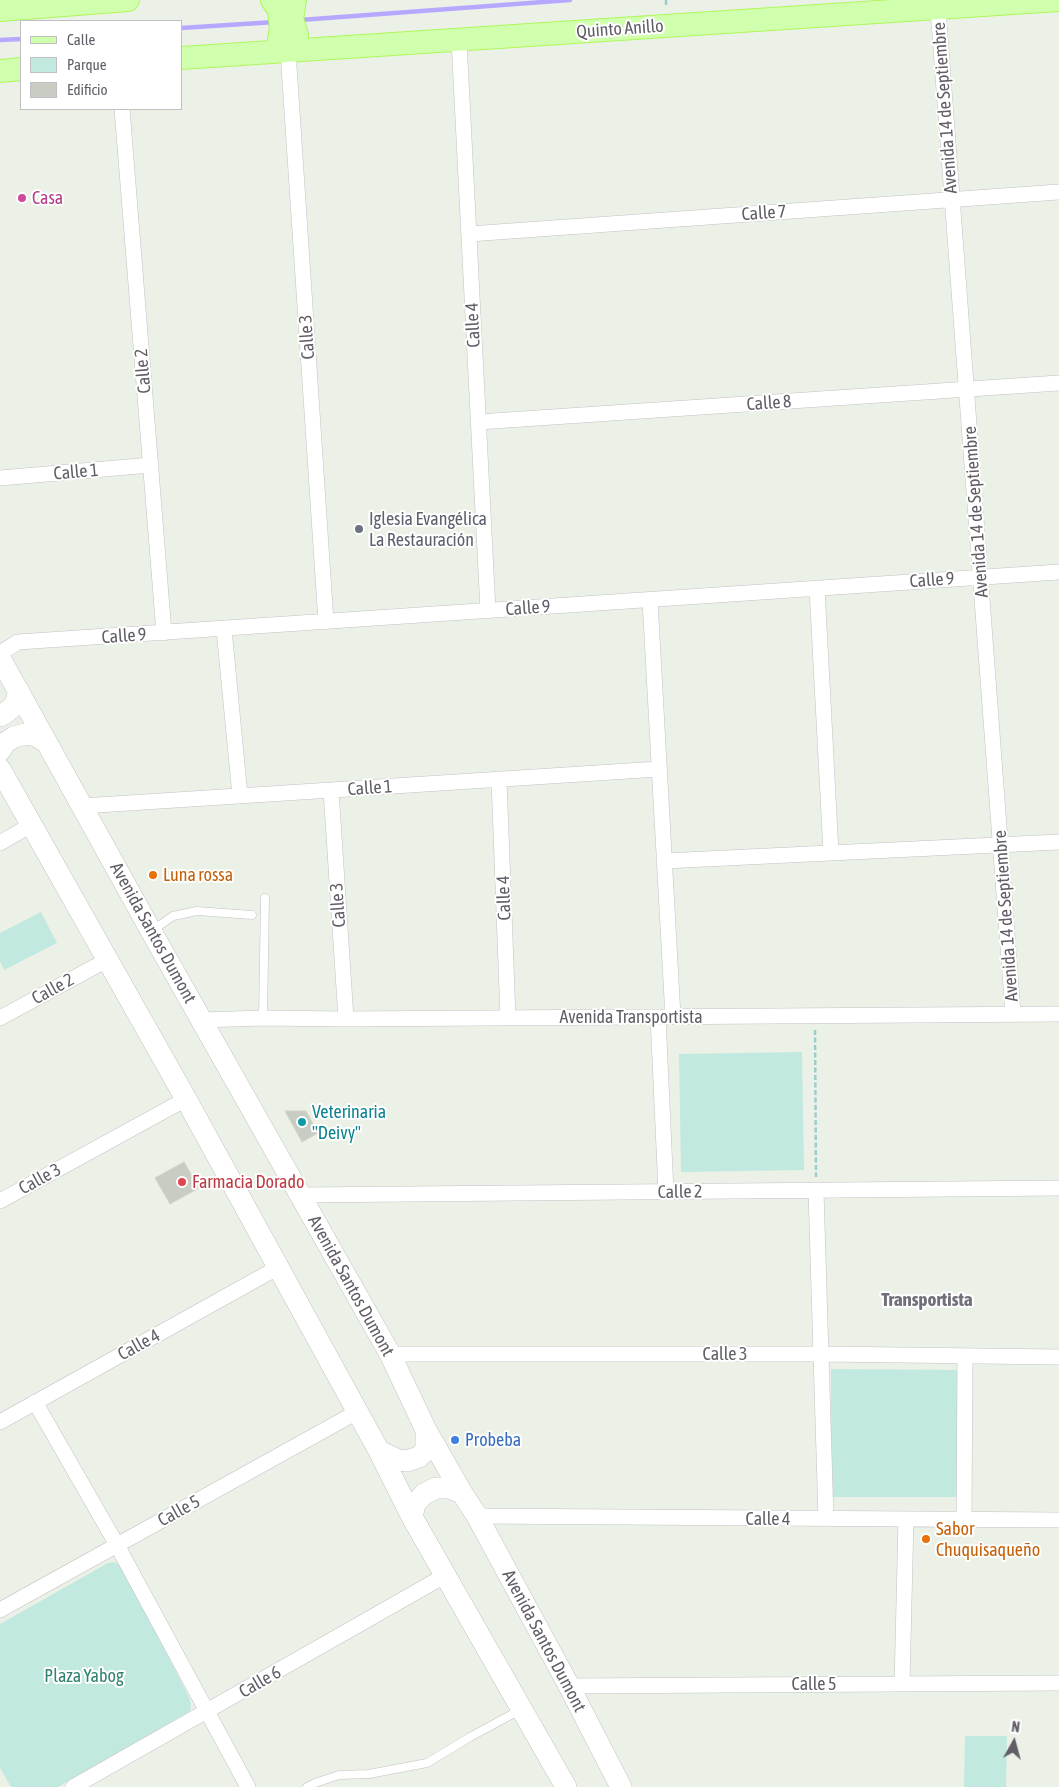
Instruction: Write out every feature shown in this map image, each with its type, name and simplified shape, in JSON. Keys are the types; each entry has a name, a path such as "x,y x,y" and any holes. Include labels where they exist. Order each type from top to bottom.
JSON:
{"main road":[{"path":"0,10 128,0"},
{"name":"Quinto Anillo","path":"182,58 289,45 459,40 1059,0"},
{"path":"284,1 292,19 289,45"},
{"path":"0,70 20,69"},
{"name":"Avenida Santos Dumont","path":"0,658 151,931 390,1354 426,1430 477,1516 621,1787"},
{"path":"0,716 15,705 19,691"},
{"path":"0,751 4,743 14,736 25,734 36,736 46,742"},
{"path":"0,769 186,1100 379,1451 412,1517 566,1787"},
{"path":"379,1451 398,1460 406,1461 419,1457 426,1450 426,1430"},
{"path":"412,1517 415,1504 424,1494 436,1488 449,1488 462,1493"}],"street":[{"name":"Avenida 14 de Septiembre","path":"938,9 1013,1014"},
{"name":"Calle 4","path":"459,40 488,611"},
{"name":"Calle 3","path":"289,45 326,622"},
{"name":"Calle 2","path":"122,110 164,633"},
{"name":"Calle 7","path":"469,234 1059,192"},
{"name":"Calle 8","path":"478,422 1059,384"},
{"name":"Calle 1","path":"0,478 151,465"},
{"name":"Calle 9","path":"0,653 18,642 1059,572"},
{"path":"817,588 831,853"},
{"path":"650,600 664,862 666,1192"},
{"path":"224,629 240,796"},
{"name":"Calle 1","path":"82,806 659,769"},
{"name":"Calle 4","path":"499,779 508,1018"},
{"name":"Calle 3","path":"331,790 346,1019"},
{"path":"0,842 31,825"},
{"path":"664,862 1059,842"},
{"name":"Calle 2","path":"0,1018 107,960"},
{"name":"Avenida Transportista","path":"202,1020 263,1018 1059,1014"},
{"name":"Calle 3","path":"0,1201 186,1100"},
{"name":"Calle 2","path":"301,1195 1059,1188"},
{"path":"816,1191 826,1519"},
{"name":"Calle 4","path":"0,1422 277,1268"},
{"name":"Calle 3","path":"390,1354 822,1354 1059,1357"},
{"path":"964,1519 965,1356"},
{"path":"35,1402 117,1545 248,1787"},
{"name":"Calle 5","path":"0,1610 357,1412"},
{"name":"Calle 4","path":"477,1516 1059,1520"},
{"path":"902,1684 906,1519"},
{"name":"Calle 6","path":"73,1787 446,1575"},
{"name":"Calle 5","path":"569,1686 1059,1682"}],"lane":[{"path":"263,1018 265,898"},
{"path":"151,931 173,916 197,911 252,915"},
{"path":"307,1787 315,1782 339,1775 369,1774 427,1763 522,1709"}],"path":[{"path":"666,0 666,9"},
{"path":"815,1016 816,1191"}],"green space":[{"path":"41,912 57,943 4,970 0,961 0,933"},
{"path":"802,1052 804,1170 681,1172 679,1054"},
{"path":"831,1369 958,1370 958,1497 831,1497"},
{"name":"Plaza Yabog","path":"115,1562 122,1567 188,1695 191,1703 190,1711 58,1787 11,1787 0,1768 0,1624 108,1563"},
{"path":"965,1736 1007,1736 1006,1787 964,1787"}],"building":[{"name":"Veterinaria \"Deivy\"","path":"285,1111 306,1111 318,1133 302,1142"},
{"path":"184,1162 199,1188 170,1204 155,1178"}],"waterway":[{"path":"300,20 570,0"},
{"path":"182,28 275,22"},
{"path":"0,40 20,39"}],"place":[{"name":"Casa","path":"22,198"},
{"name":"Iglesia Evangélica La Restauración","path":"359,529"},
{"name":"Luna rossa","path":"153,875"},
{"name":"Veterinaria \"Deivy\"","path":"302,1122"},
{"name":"Farmacia Dorado","path":"182,1182"},
{"name":"Probeba","path":"455,1440"},
{"name":"Sabor Chuquisaqueño","path":"926,1539"}],"district":[{"name":"Transportista","path":"927,1300"}]}
